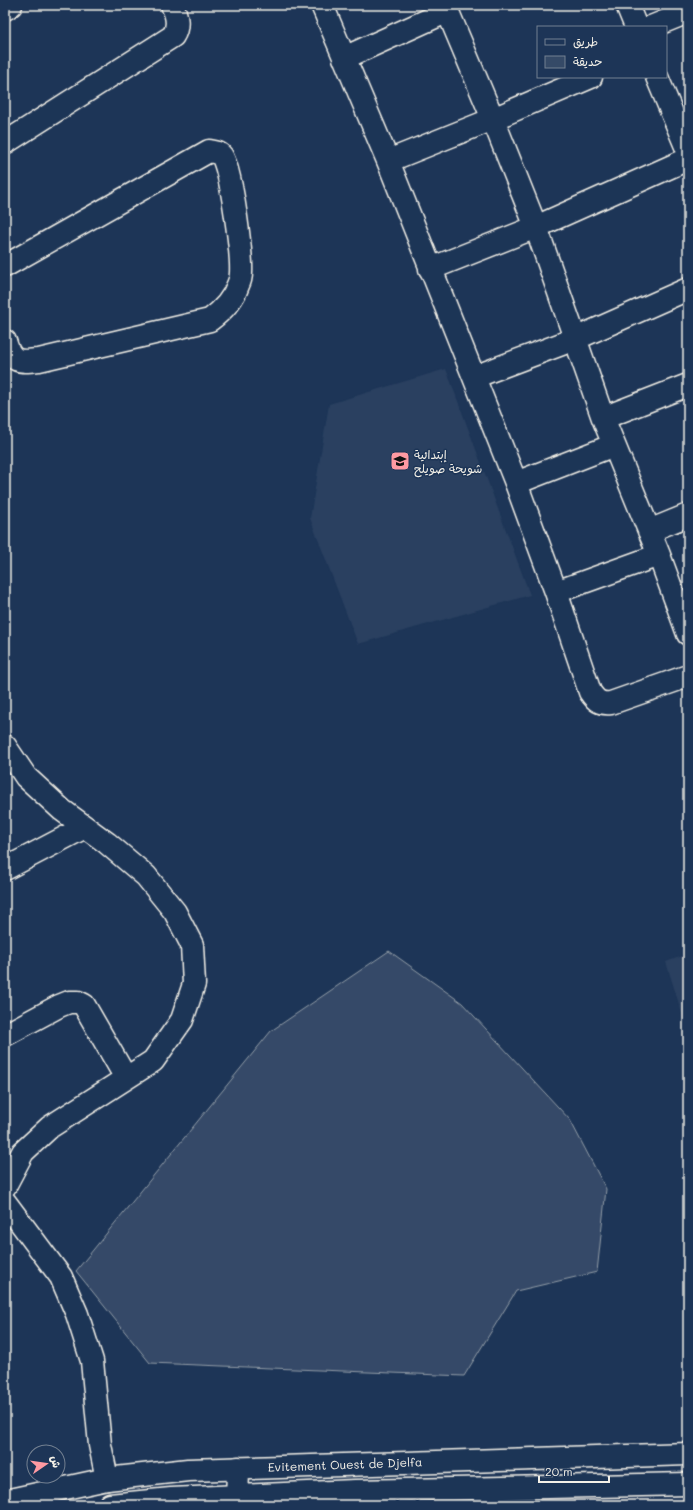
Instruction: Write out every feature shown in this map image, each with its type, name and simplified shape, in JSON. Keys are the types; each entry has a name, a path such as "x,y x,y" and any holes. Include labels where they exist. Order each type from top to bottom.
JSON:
{"main road":[{"path":"5,9 11,5"},
{"path":"5,143 173,36 177,31 177,20 172,5"},
{"path":"322,5 388,162 516,483 556,592 590,692 595,700 603,704 611,703 688,676"},
{"path":"627,5 636,26"},
{"path":"344,58 447,8 536,227 603,418 659,555 688,634"},
{"path":"653,26 688,12"},
{"path":"388,162 589,78"},
{"path":"657,78 688,151"},
{"path":"5,266 209,151 221,155 226,165 237,223 241,273 238,285 232,298 221,311 210,320 39,360 16,360 10,355 5,341"},
{"path":"430,269 536,227 688,159"},
{"path":"474,377 575,339 688,289"},
{"path":"603,418 688,385"},
{"path":"516,483 614,445"},
{"path":"649,531 688,515"},
{"path":"556,592 659,555"},
{"path":"5,746 26,777 62,810 107,843 146,876 175,912 192,945 194,984 182,1020 152,1061 50,1126 23,1152 5,1186"},
{"path":"5,869 85,827"},
{"path":"5,1035 59,1006 69,1002 78,1002 84,1005 126,1078"},
{"path":"5,1202 62,1277 77,1314 92,1361 100,1445 107,1480"},
{"name":"Evitement Ouest de Djelfa","path":"5,1501 107,1480 188,1470 688,1454"},
{"path":"237,1501 238,1468"},
{"path":"110,1505 171,1500 237,1501 354,1491 688,1484"}],"shaded area":[{"name":"إبتدائية شويحة صويلح","path":"446,369 530,595 358,644 310,518 329,404"},
{"path":"688,954 688,1033 666,962"}],"green space":[{"path":"389,951 462,1003 570,1120 606,1189 597,1272 516,1291 464,1376 150,1363 76,1271 271,1031"}],"place":[{"name":"إبتدائية شويحة صويلح","path":"400,461"}]}
